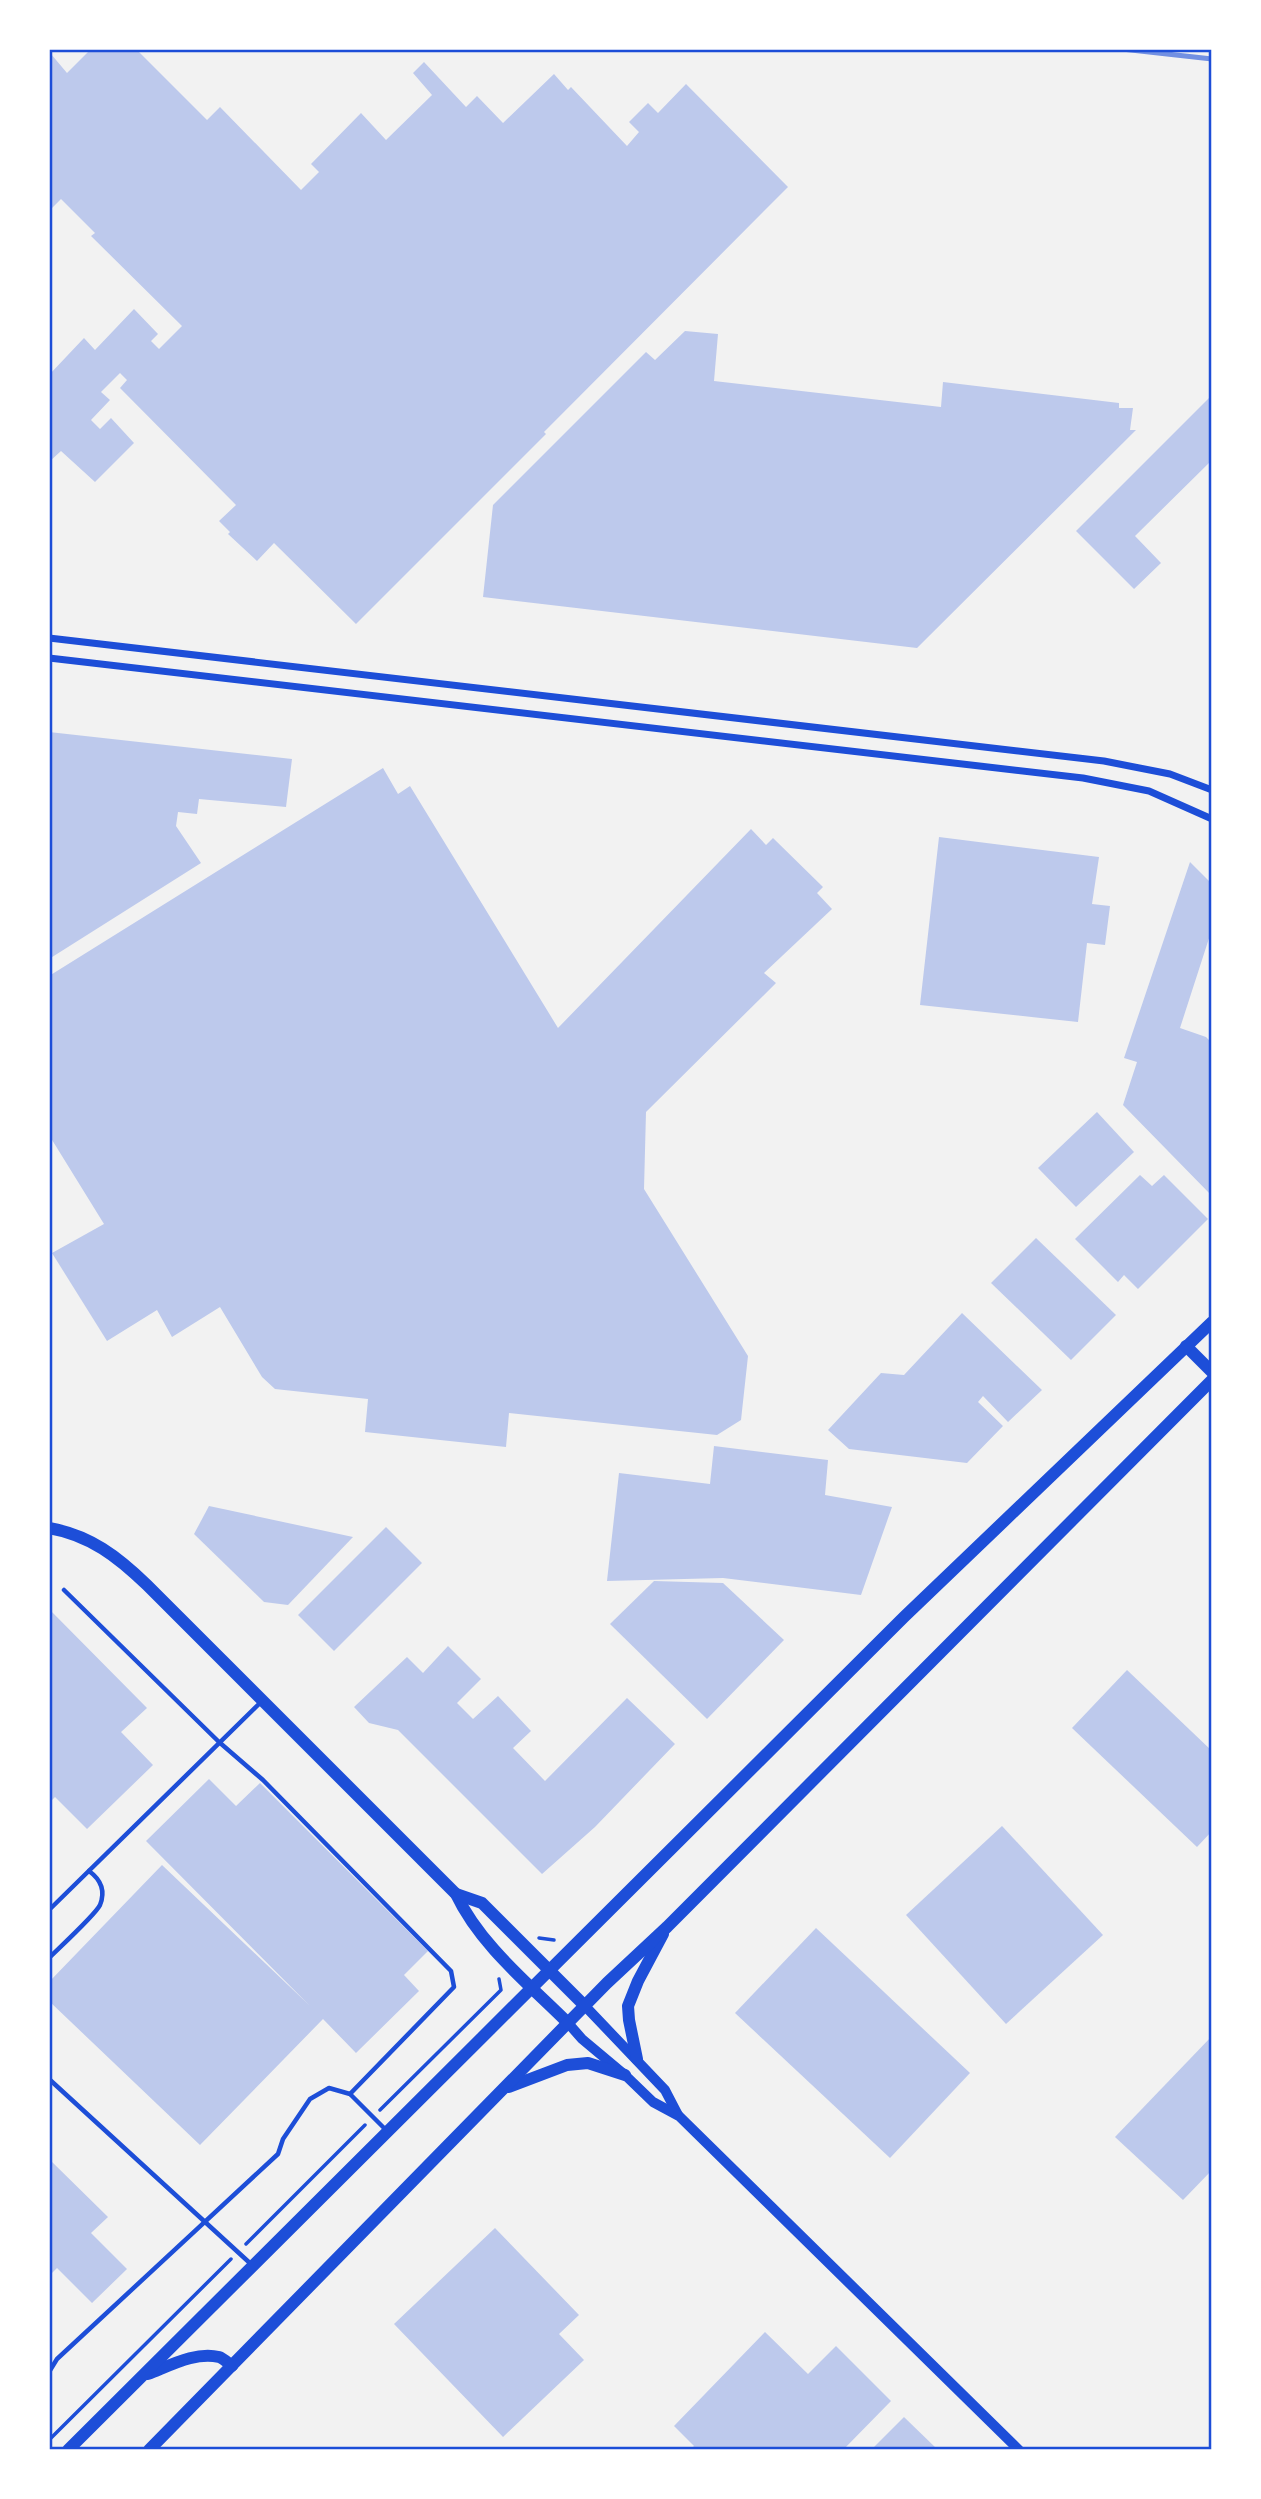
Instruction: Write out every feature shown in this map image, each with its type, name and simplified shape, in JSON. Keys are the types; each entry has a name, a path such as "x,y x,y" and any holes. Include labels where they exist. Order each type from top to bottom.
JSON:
{"main road":[{"path":"68,2450 904,1617 1212,1322"},
{"path":"1186,1346 1212,1372"},
{"path":"149,2450 584,2006 667,1927 1212,1380"},
{"path":"49,1528 69,1532 98,1544 122,1561 456,1894 466,1916 568,2023"},
{"path":"456,1894 482,1903 584,2006"},
{"path":"637,2059 628,2006 638,1980 667,1927"},
{"path":"503,2090 567,2065 588,2063 625,2075"},
{"path":"141,2376 204,2356 220,2357 232,2366"}],"street":[{"path":"49,638 1092,759 1170,774 1212,790"},
{"path":"49,658 1083,778 1149,791 1212,819"},
{"path":"584,2006 665,2090 679,2116"},
{"path":"568,2023 582,2039 653,2102 679,2116 1019,2450"}],"lane":[{"path":"64,1590 219,1742 263,1780 451,1971 454,1987 350,2094"},
{"path":"49,1910 261,1701"},
{"path":"49,1958 100,1906 103,1888 98,1877 89,1871"},
{"path":"49,2079 253,2265"},
{"path":"49,2372 57,2359 278,2154 283,2139 310,2099 329,2088 350,2094 387,2131"}],"path":[{"path":"537,1937 554,1940"},
{"path":"49,2440 500,1990 499,1977"}],"building":[{"path":"91,49 136,49 207,120 220,107 301,190 319,172 311,164 361,113 386,140 432,95 413,73 424,62 466,107 477,96 503,123 554,74 568,90 571,87 627,146 639,132 629,122 648,103 658,113 686,84 788,187 356,624 274,543 257,561 228,534 230,532 219,521 236,505 120,388 127,380 120,373 101,392 110,400 91,420 100,429 111,418 134,443 95,482 61,451 49,462 49,375 84,338 95,350 134,309 158,334 151,341 159,349 182,326 91,236 95,233 61,199 49,211 49,57 51,54 67,73"},
{"path":"685,331 718,334 714,381 941,407 943,382 1119,403 1119,408 1133,408 1130,430 1136,430 917,648 483,597 493,505 646,352 655,360"},
{"path":"1212,395 1212,460 1135,536 1161,563 1134,589 1076,531"},
{"path":"49,732 292,759 286,807 199,799 197,814 178,812 176,826 201,863 49,959"},
{"path":"383,768 398,794 410,786 558,1028 751,829 766,845 773,838 823,887 817,893 832,909 764,973 776,983 646,1112 644,1189 748,1356 741,1420 717,1435 509,1413 506,1447 365,1432 368,1399 275,1389 262,1377 220,1307 172,1337 157,1310 107,1341 52,1253 104,1224 49,1135 49,976"},
{"path":"939,837 1099,857 1092,904 1110,906 1105,945 1087,943 1078,1022 920,1005"},
{"path":"1190,862 1212,884 1212,929 1180,1028 1206,1037 1212,1043 1212,1196 1123,1105 1137,1062 1124,1058"},
{"path":"1097,1112 1134,1152 1076,1207 1038,1168"},
{"path":"1140,1175 1152,1186 1164,1175 1208,1219 1138,1289 1124,1275 1118,1282 1075,1239"},
{"path":"1036,1238 1116,1315 1071,1360 991,1283"},
{"path":"962,1313 1042,1390 1008,1422 983,1396 978,1402 1003,1426 967,1463 849,1449 828,1430 881,1373 904,1375"},
{"path":"714,1446 828,1460 825,1495 892,1507 861,1595 723,1578 607,1581 619,1473 710,1484"},
{"path":"209,1506 353,1537 288,1605 264,1602 194,1534"},
{"path":"386,1527 422,1563 334,1651 298,1615"},
{"path":"654,1581 723,1583 784,1640 707,1719 610,1624"},
{"path":"49,1609 147,1708 121,1732 153,1765 87,1829 55,1797 49,1803"},
{"path":"448,1646 481,1679 457,1703 473,1719 498,1696 531,1731 513,1748 545,1781 627,1698 675,1744 595,1827 542,1874 398,1730 369,1723 354,1707 407,1657 423,1673"},
{"path":"1127,1670 1212,1751 1212,1831 1197,1847 1072,1728"},
{"path":"209,1779 236,1806 260,1783 428,1951 404,1975 419,1991 356,2053 323,2019 200,2145 49,2001 49,1982 162,1865 309,2005 146,1841"},
{"path":"1002,1826 1103,1935 1006,2024 906,1915"},
{"path":"816,1928 970,2073 890,2158 735,2013"},
{"path":"1212,2036 1212,2170 1183,2200 1115,2137"},
{"path":"49,2159 108,2217 91,2233 127,2269 92,2303 57,2268 49,2276"},
{"path":"495,2228 579,2315 559,2334 584,2360 503,2437 394,2324"},
{"path":"765,2332 808,2374 836,2346 891,2401 843,2450 690,2450 694,2446 674,2426"},
{"path":"904,2417 938,2450 871,2450"}],"railway":[{"path":"1122,49 1212,59"}]}
